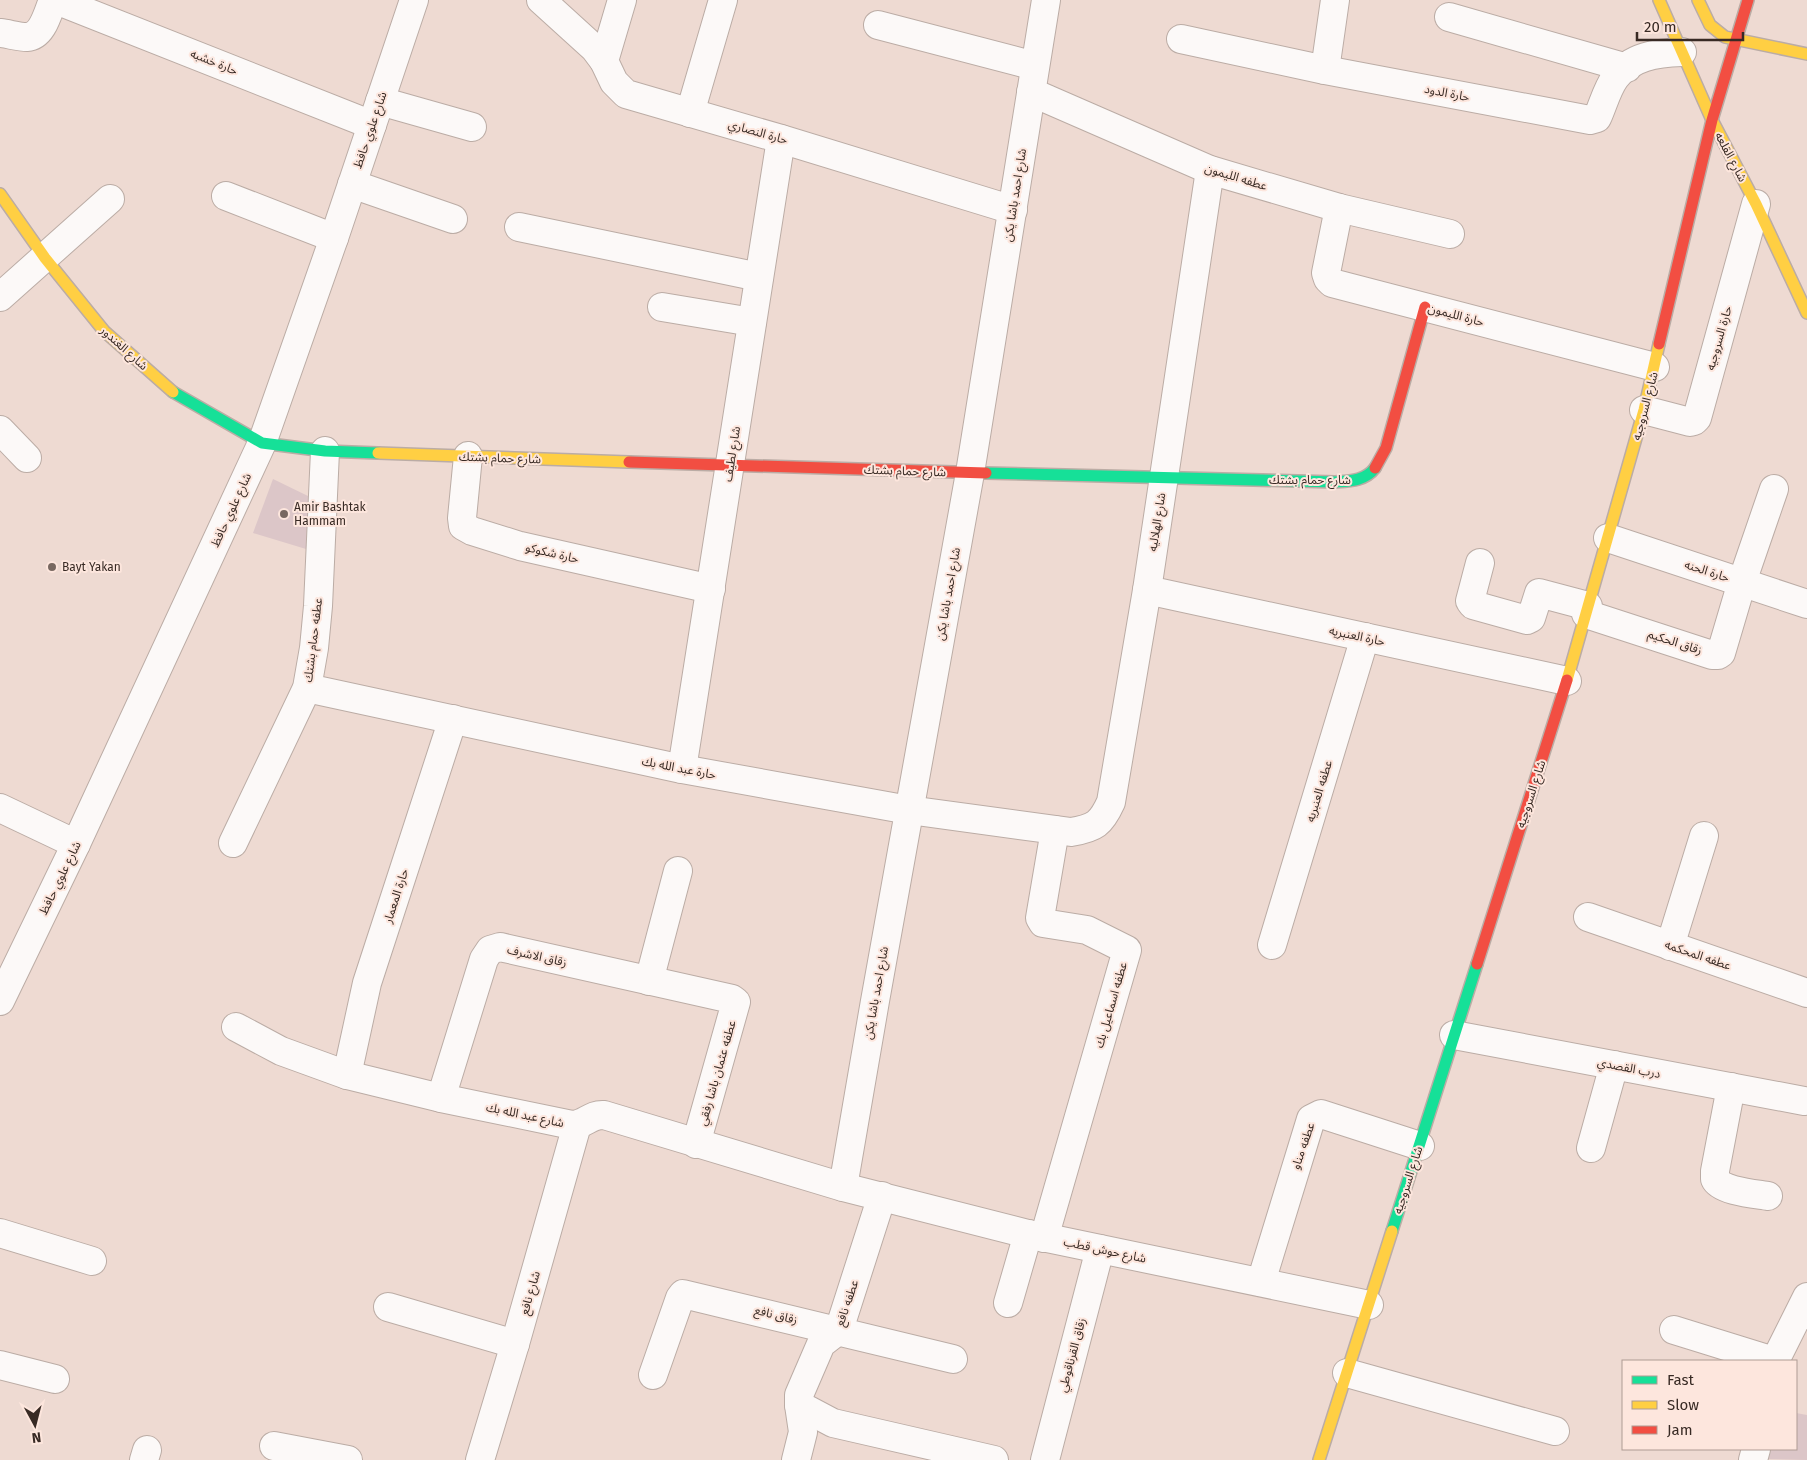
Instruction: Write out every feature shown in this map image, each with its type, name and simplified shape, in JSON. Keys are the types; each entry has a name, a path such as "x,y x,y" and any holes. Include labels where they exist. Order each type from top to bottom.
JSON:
{"street":[{"path":"0,32 27,37 32,36 41,29 54,0"},
{"name":"حارة خشبه","path":"54,0 376,113 472,127"},
{"name":"شارع علوي حافظ","path":"0,1001 76,844 262,442 334,238 414,0"},
{"name":"حارة النصاري","path":"541,0 596,49 614,82 626,94 1013,210"},
{"path":"604,61 622,0"},
{"path":"690,112 723,0"},
{"name":"شارع احمد باشا يكن","path":"843,1187 874,1000 970,473 1046,0"},
{"path":"1325,70 1335,0"},
{"name":"شارع القلعه","path":"1659,0 1712,120 1756,204 1806,308"},
{"path":"1698,0 1710,25 1725,37 1807,54"},
{"name":"شارع السروجيه","path":"1319,1460 1567,681 1644,410 1712,120 1748,0"},
{"path":"1450,17 1627,68"},
{"name":"عطفه الليمون","path":"878,25 1033,79 1210,170 1338,208 1450,234"},
{"name":"حارة الدود","path":"1181,38 1325,70 1590,120 1597,118 1615,78 1627,68 1641,59 1656,53 1682,52"},
{"name":"شارع لطيف","path":"682,769 781,139"},
{"name":"شارع الهلاليه","path":"1055,830 1071,832 1089,829 1103,819 1111,802 1147,590 1210,170"},
{"path":"352,184 454,219"},
{"name":"شارع الغندور","path":"0,194 45,258 104,331 174,393 262,442"},
{"path":"226,196 334,238"},
{"path":"0,297 110,199"},
{"name":"حارة السروجيه","path":"1644,410 1690,422 1697,418 1756,204"},
{"name":"حارة الليمون","path":"1338,208 1326,273 1332,283 1655,367"},
{"path":"518,227 759,278"},
{"path":"662,307 752,322"},
{"name":"شارع حمام بشتك","path":"262,442 325,451 730,466 1352,482 1370,476 1380,463 1386,448 1425,307"},
{"path":"0,430 28,458"},
{"name":"عطفه حمام بشتك","path":"233,843 307,688 314,648 318,606 325,451"},
{"name":"حارة شكوكو","path":"468,456 462,518 463,526 472,531 520,546 711,589"},
{"path":"1742,582 1774,488"},
{"name":"حارة الحنه","path":"1608,538 1807,604"},
{"path":"1480,563 1470,601 1473,605 1527,620 1530,618 1539,593 1587,610"},
{"name":"زقاق الحكيم","path":"1587,610 1718,655 1723,648 1742,582"},
{"name":"حارة العنبريه","path":"1147,590 1567,681"},
{"name":"عطفه العنبريه","path":"1272,944 1365,637"},
{"name":"حارة عبد الله بك","path":"307,688 682,769 909,810 1055,830"},
{"name":"حارة المعمار","path":"347,1075 367,983 453,719"},
{"path":"0,808 76,844"},
{"name":"عطفه اسماعيل بك","path":"1036,1236 1127,950 1087,930 1043,923 1041,921 1055,830"},
{"path":"1670,946 1704,836"},
{"path":"649,981 678,871"},
{"name":"عطفه المحكمه","path":"1588,917 1807,993"},
{"name":"زقاق الاشرف","path":"441,1098 484,959 490,950 500,947 649,981"},
{"name":"عطفه عثمان باشا رفقي","path":"649,981 732,999 736,1002 696,1144"},
{"name":"شارع عبد الله بك","path":"236,1027 281,1051 347,1075 441,1098 577,1125 592,1117 604,1115 843,1187"},
{"name":"درب القصدي","path":"1454,1035 1804,1101"},
{"path":"1591,1148 1614,1065"},
{"path":"1731,1087 1715,1179 1720,1185 1727,1188 1768,1196"},
{"name":"عطفه مناو","path":"1261,1282 1311,1119 1321,1114 1420,1146"},
{"name":"شارع نافع","path":"480,1460 577,1125"},
{"name":"شارع حوش قطب","path":"843,1187 1036,1236 1369,1305"},
{"name":"عطفه نافع","path":"796,1460 803,1432 799,1405 800,1395 821,1344 838,1330 882,1196"},
{"path":"0,1233 92,1260"},
{"path":"1008,1303 1036,1236"},
{"name":"زقاق القرناقوطي","path":"1045,1460 1100,1249"},
{"name":"زقاق نافع","path":"653,1375 683,1294 953,1359"},
{"path":"1775,1360 1807,1297"},
{"path":"388,1307 515,1344"},
{"path":"1674,1330 1771,1360"},
{"path":"0,1365 55,1379"},
{"path":"1347,1373 1555,1431"},
{"path":"799,1405 833,1423 994,1460"},
{"path":"274,1446 348,1460"}],"building":[{"name":"Amir Bashtak Hammam","path":"273,479 308,496 306,549 253,533"},
{"path":"1797,1413 1807,1415 1807,1460 1766,1459 1768,1450 1797,1450"}],"traffic: fast":[{"path":"173,392 262,443 325,451 378,453"},
{"path":"986,473 1335,482 1352,481 1362,478 1375,468"},
{"path":"1392,1231 1477,964"}],"traffic: slow":[{"path":"1659,0 1712,120 1756,204 1807,313"},
{"path":"1698,0 1710,25 1725,37 1807,54"},
{"path":"0,194 45,258 104,331 173,392"},
{"path":"1567,680 1644,410 1659,344"},
{"path":"378,453 629,462"},
{"path":"1319,1460 1392,1231"}],"traffic: jam":[{"path":"1659,344 1712,120 1748,0"},
{"path":"1375,468 1386,448 1425,307"},
{"path":"629,462 986,473"},
{"path":"1477,964 1567,680"}],"place":[{"name":"Amir Bashtak Hammam","path":"284,514"},
{"name":"Bayt Yakan","path":"52,567"}]}
